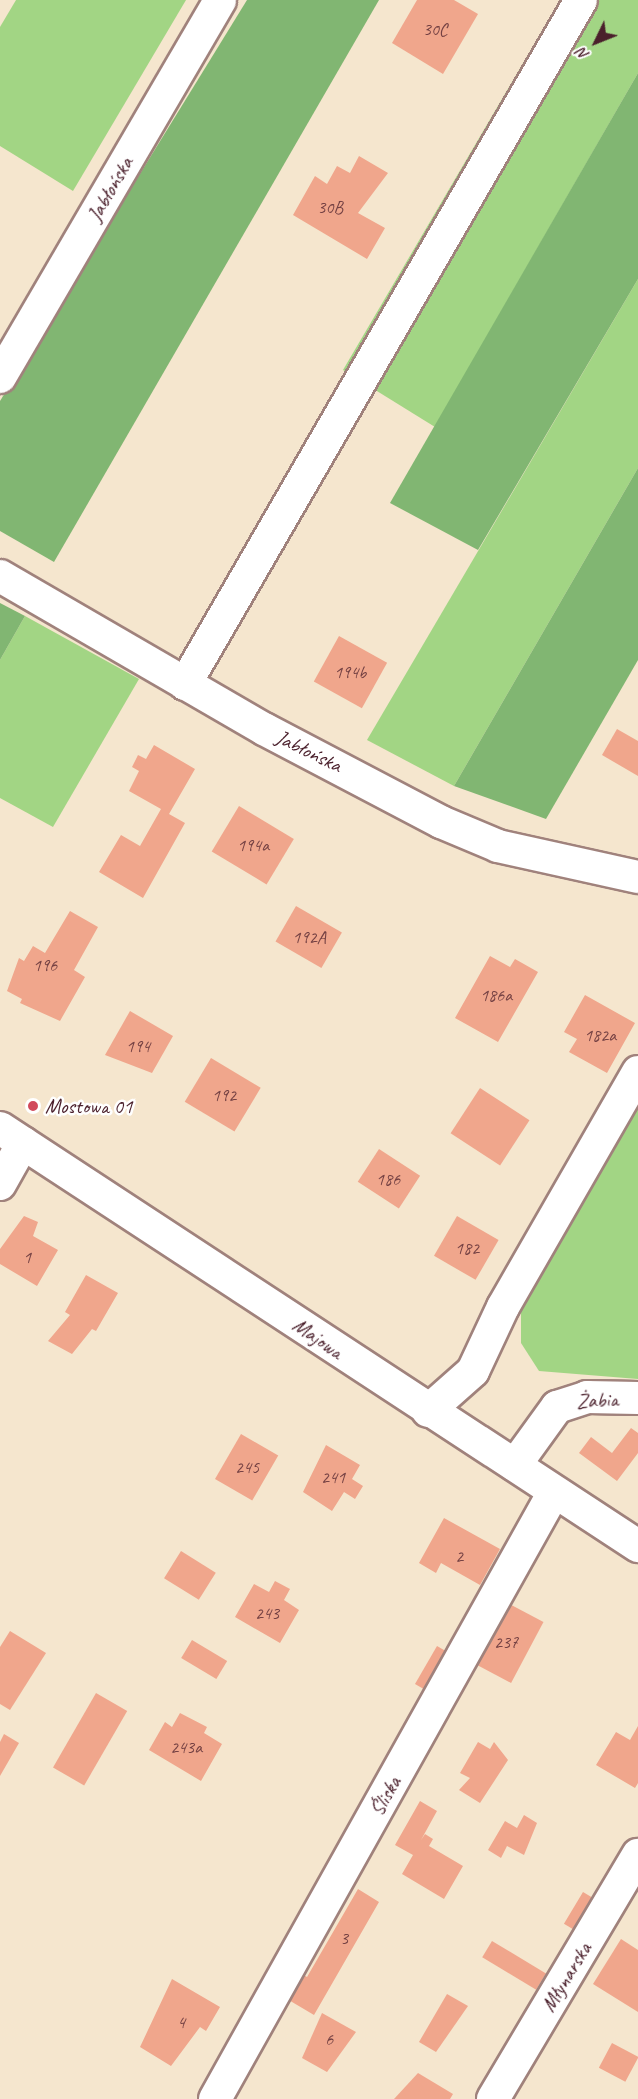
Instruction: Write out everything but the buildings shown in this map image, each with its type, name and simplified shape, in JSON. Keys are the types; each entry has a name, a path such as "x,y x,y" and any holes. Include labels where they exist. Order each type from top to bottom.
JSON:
{"street":[{"name":"Jabłońska","path":"0,377 220,0"},
{"path":"185,684 581,0"},
{"name":"Jabłońska","path":"0,576 185,684 441,822 498,846 638,877"},
{"path":"428,1411 473,1371 503,1307 638,1072"},
{"path":"0,1184 11,1135"},
{"name":"Majowa","path":"11,1135 428,1411 515,1464 638,1546"},
{"name":"Żabia","path":"515,1464 557,1407 587,1397 638,1398"},
{"name":"Śliska","path":"215,2099 554,1492"},
{"name":"Młynarska","path":"493,2099 638,1855"}],"green space":[{"path":"16,0 186,0 73,191 0,146 0,27"},
{"path":"247,0 379,0 54,562 0,531 0,401"},
{"path":"560,0 638,0 638,73 435,427 343,370"},
{"path":"638,73 638,279 478,550 390,503"},
{"path":"638,279 638,468 454,786 367,740"},
{"path":"638,468 638,660 546,819 454,786"},
{"path":"0,603 25,616 0,660"},
{"path":"25,616 139,679 53,827 0,798 0,660"},
{"path":"638,1104 638,1379 539,1371 521,1343 521,1298"}],"place":[{"name":"Mostowa 01","path":"33,1106"}]}
